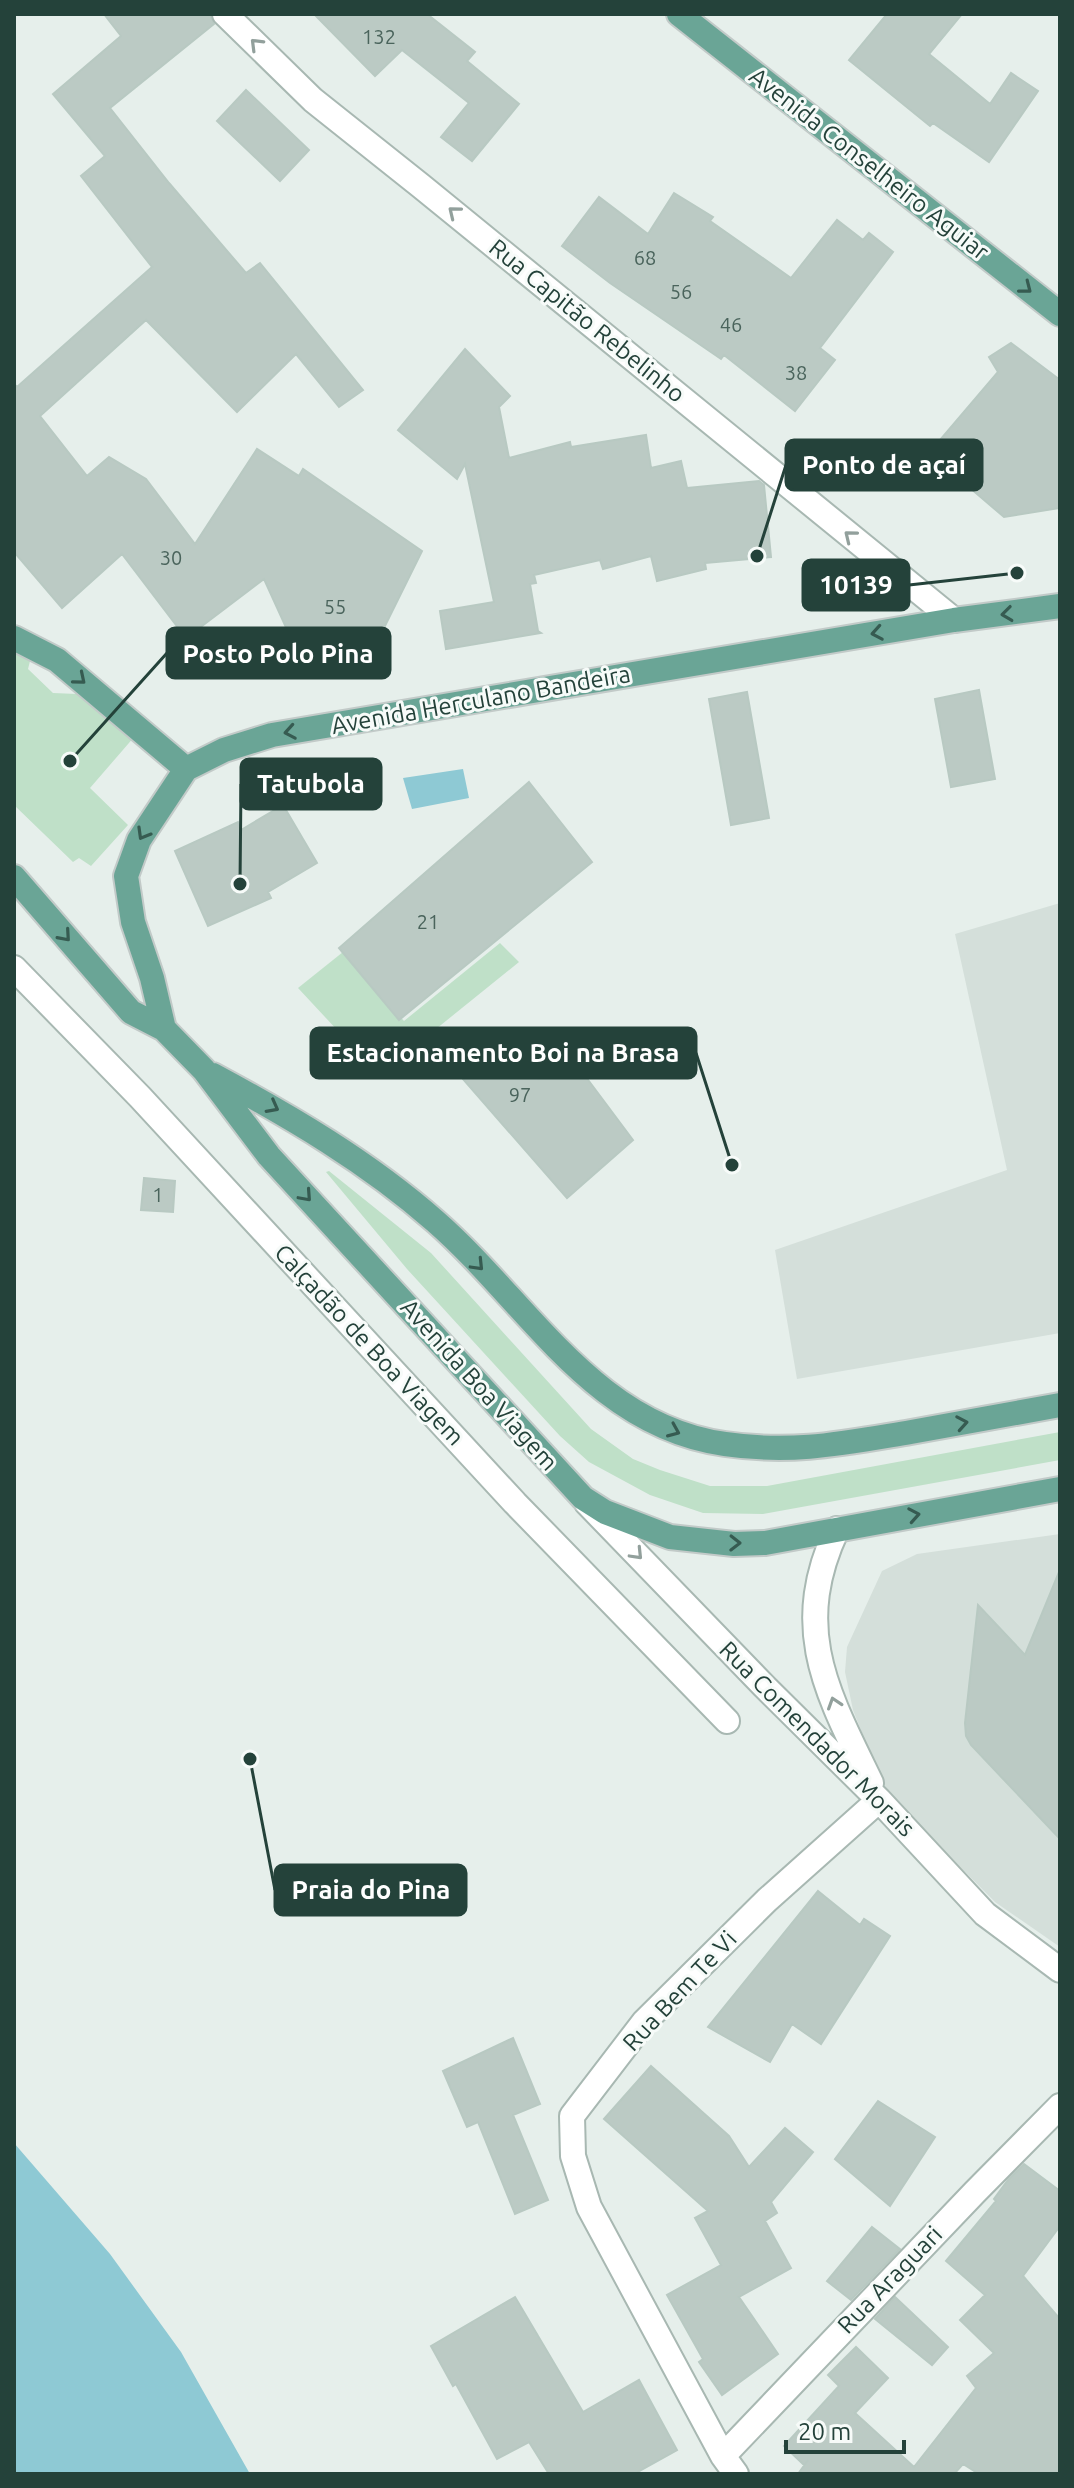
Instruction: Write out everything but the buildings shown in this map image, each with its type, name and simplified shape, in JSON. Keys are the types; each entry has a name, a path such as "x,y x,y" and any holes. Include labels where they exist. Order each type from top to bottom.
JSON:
{"main road":[{"name":"Avenida Conselheiro Aguiar","path":"679,14 1060,314"},
{"name":"Avenida Herculano Bandeira","path":"164,1029 152,978 133,922 126,876 139,840 186,769 224,750 272,735 954,620 1060,606"},
{"path":"14,638 57,660 186,769"},
{"name":"Avenida Boa Viagem","path":"14,877 131,1012 164,1029 204,1070 269,1156 583,1498 596,1507 686,1541 765,1543 1060,1489"},
{"name":"Avenida Boa Viagem","path":"204,1070 286,1114 335,1145 435,1221 587,1379 649,1420 687,1436 758,1447 827,1447 1060,1405"}],"street":[{"name":"Rua Capitão Rebelinho","path":"225,14 313,100 954,620"},
{"name":"Calçadão de Boa Viagem","path":"14,968 140,1097 515,1503 727,1721"},
{"name":"Rua Comendador Morais","path":"583,1498 879,1800 985,1914 1060,1970"},
{"path":"837,1529 820,1570 815,1606 816,1645 838,1715 879,1800"},
{"name":"Rua Bem Te Vi","path":"730,2465 589,2207 573,2156 572,2116 644,2022 767,1900 879,1800"},
{"name":"Rua Araguari","path":"730,2465 964,2203 1060,2106"}],"shaded area":[{"path":"1060,903 1060,1333 797,1379 775,1250 1007,1170 955,934"},
{"path":"1060,1534 1060,1947 995,1902 892,1798 880,1779 853,1710 845,1672 847,1647 882,1571 917,1554"}],"green space":[{"path":"14,648 31,657 28,669 53,693 77,694 135,736 90,788 128,825 91,866 79,858 73,862 14,805"},
{"path":"500,943 519,962 379,1075 298,988 343,952 404,1021"},
{"path":"329,1171 431,1253 591,1429 633,1459 660,1470 710,1486 767,1486 1060,1432 1060,1460 763,1514 703,1513 650,1495 589,1462 560,1436 407,1269 326,1172"}],"water":[{"path":"463,769 469,798 412,809 403,778"},
{"path":"14,2143 110,2254 181,2352 250,2474 14,2474"}],"place":[{"name":"Ponto de açaí","path":"757,556"},
{"name":"10139","path":"1017,573"},
{"name":"Posto Polo Pina","path":"70,761"},
{"name":"Tatubola","path":"240,884"},
{"name":"Estacionamento Boi na Brasa","path":"732,1165"},
{"name":"Praia do Pina","path":"250,1759"}]}
